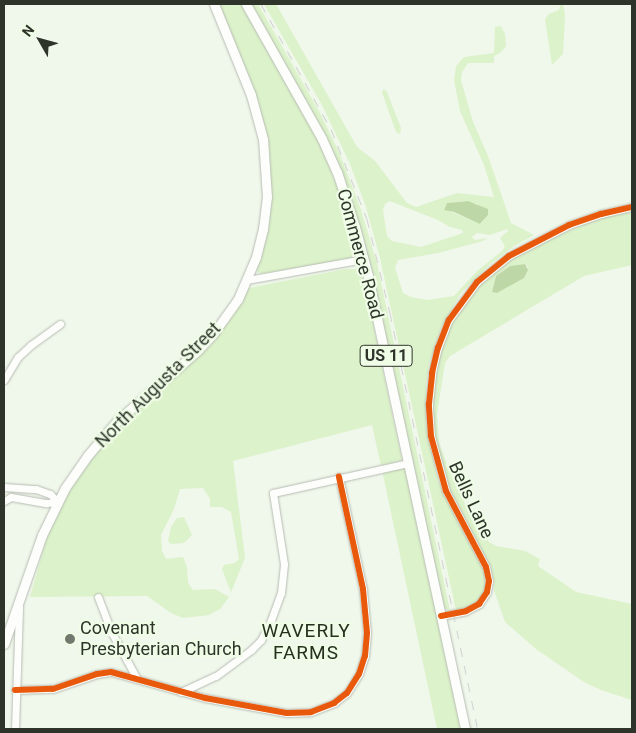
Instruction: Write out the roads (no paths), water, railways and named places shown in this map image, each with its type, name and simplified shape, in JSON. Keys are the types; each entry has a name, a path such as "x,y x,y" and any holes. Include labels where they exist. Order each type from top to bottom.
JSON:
{"main road":[{"name":"North Augusta Street","path":"4,644 42,535 58,502 88,455 117,421 210,338 236,302 258,251 264,223 267,187 266,157 255,107 214,4"},
{"name":"Commerce Road","path":"246,4 322,139 346,197 364,259 464,729"}],"street":[{"name":"Bells Lane","path":"441,616 466,611 479,604 487,592 489,581 486,567 448,494 437,462 431,436 429,404 431,376 438,348 449,320 477,282 509,256 569,225 607,212 632,207"},
{"path":"247,280 364,259"},
{"path":"4,380 18,357 60,324"},
{"path":"180,692 216,676 251,650 261,640 271,620 281,592 284,564 273,493 408,463"},
{"path":"15,690 53,689 108,672 180,692 298,714 315,712 332,704 352,685 364,658 367,618 363,589 339,477"},
{"path":"4,487 36,490 50,494 58,502"},
{"path":"4,501 11,498 46,503 58,502"},
{"path":"98,597 112,633 137,679"},
{"path":"15,729 19,600"}],"railway":[{"path":"261,4 331,129 367,219 390,313 478,729"}],"place":[{"name":"Covenant Presbyterian Church","path":"70,639"}],"district":[{"name":"WAVERLY FARMS","path":"306,642"}]}
